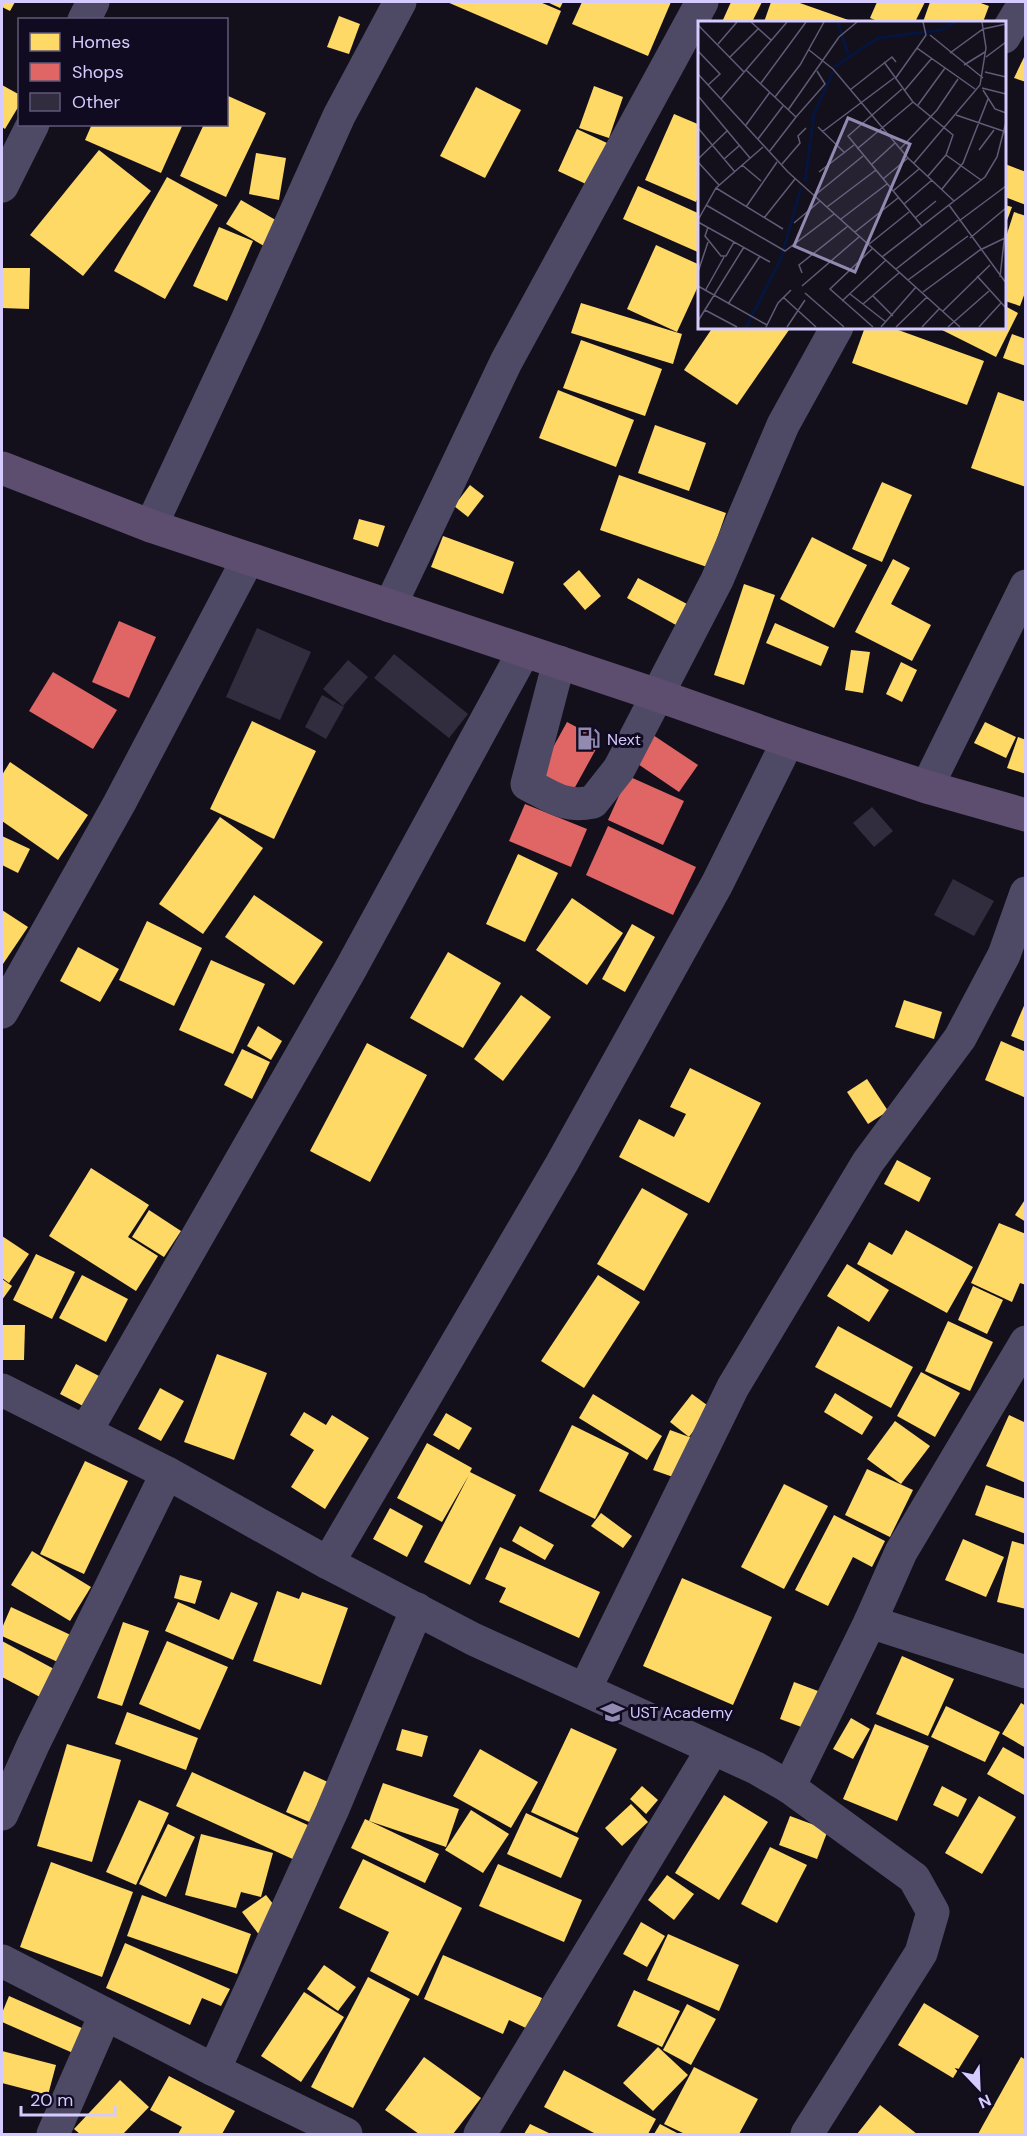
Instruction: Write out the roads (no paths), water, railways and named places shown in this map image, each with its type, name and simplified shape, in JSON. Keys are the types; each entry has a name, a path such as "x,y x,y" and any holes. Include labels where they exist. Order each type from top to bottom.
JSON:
{"main road":[{"path":"2,468 151,526 248,559 927,787 1026,815"}],"street":[{"path":"85,18 93,2"},
{"path":"151,526 339,116 400,2"},
{"path":"390,606 506,362 702,2"},
{"path":"1006,36 1025,2"},
{"path":"2,186 32,126"},
{"path":"559,663 527,784 560,802 578,805 593,802 619,769 717,580 783,425 836,328"},
{"path":"2,1012 119,804 248,559"},
{"path":"927,787 1026,585"},
{"path":"86,1431 350,970 524,651"},
{"path":"328,1563 568,1152 717,884 788,741"},
{"path":"585,1689 733,1387 868,1162 960,1038 1004,955 1026,893"},
{"path":"789,1787 870,1622 901,1552 1026,1342"},
{"path":"2,1390 167,1473 328,1563 473,1639 585,1689 712,1750 756,1768 789,1787 914,1878 933,1912 921,1953 807,2134"},
{"path":"2,1814 33,1745 167,1473"},
{"path":"214,2070 332,1811 417,1609"},
{"path":"870,1622 1026,1672"},
{"path":"480,2134 712,1750"},
{"path":"2,1961 214,2070 346,2134"},
{"path":"53,2134 105,2014"}],"place":[{"name":"Next","path":"589,739"},
{"name":"UST Academy","path":"612,1712"}]}
